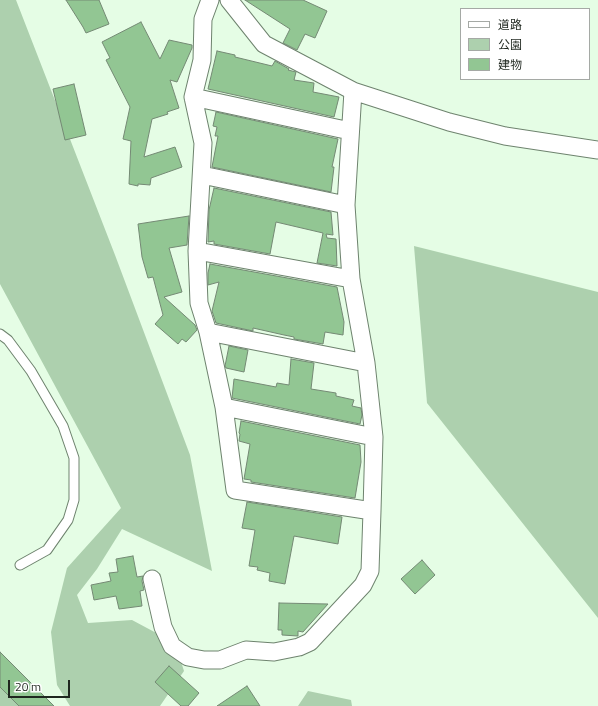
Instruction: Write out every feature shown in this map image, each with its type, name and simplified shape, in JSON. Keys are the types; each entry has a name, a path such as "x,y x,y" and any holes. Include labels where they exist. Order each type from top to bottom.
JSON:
{"street":[{"path":"210,0 203,19 202,60 194,97 203,143 197,251 199,304 208,332 224,407 235,490 372,511"},
{"path":"229,0 264,44 353,91 449,122 505,136 598,150"},
{"path":"152,579 163,627 172,646 188,657 204,660 220,660 246,650 274,652 299,647 310,642 364,585 370,571 374,437 366,363 351,279 346,205 353,91"},
{"path":"194,97 350,131"},
{"path":"202,175 346,205"},
{"path":"197,251 351,279"},
{"path":"208,332 366,363"},
{"path":"224,407 374,437"}],"lane":[{"path":"0,334 8,340 31,371 63,426 74,458 74,500 68,520 47,550 20,565"}],"green space":[{"path":"0,0 16,0 115,255 190,455 212,571 122,529 97,569 77,595 88,623 132,620 175,643 184,671 160,706 70,706 57,685 51,632 67,568 121,508 0,284"},
{"path":"414,246 598,292 598,618 427,403"},
{"path":"0,687 19,706 0,706"},
{"path":"308,691 351,700 352,706 298,706"}],"building":[{"path":"66,0 99,0 109,24 86,33"},
{"path":"245,0 303,0 327,11 315,38 305,34 297,50 283,43 290,29"},
{"path":"141,22 160,59 169,40 192,45 192,48 177,82 170,80 179,108 167,112 168,114 152,119 144,157 175,147 182,167 151,178 150,185 138,184 138,186 129,184 131,141 123,139 130,107 106,60 110,58 102,42"},
{"path":"217,51 272,66 275,61 289,69 288,70 296,72 294,80 314,83 313,92 339,97 334,117 208,89"},
{"path":"74,84 86,135 65,140 53,89"},
{"path":"216,112 338,139 332,167 334,167 331,192 212,167 218,136 215,136 217,127 213,126"},
{"path":"214,188 331,212 333,235 326,234 327,238 336,239 337,266 317,263 323,233 276,222 270,254 214,244 214,241 208,242 209,210"},
{"path":"189,216 187,245 169,248 182,292 164,297 195,325 197,330 186,342 182,339 178,344 155,324 163,315 153,277 148,278 142,257 138,224"},
{"path":"210,264 337,287 344,322 343,335 325,332 323,344 294,339 294,337 253,328 253,331 216,323 212,311 219,282 208,285"},
{"path":"229,346 248,350 244,372 226,368 225,366"},
{"path":"291,359 314,363 311,389 336,393 336,396 354,400 352,406 361,408 362,415 360,424 232,398 234,379 276,387 277,383 289,385"},
{"path":"241,421 360,445 361,462 355,498 251,482 251,480 244,479 250,444 239,441"},
{"path":"247,502 342,517 338,544 294,536 285,584 269,581 270,573 257,570 258,567 249,566 255,530 242,528"},
{"path":"133,556 137,577 143,576 142,581 144,590 140,591 142,606 119,609 116,596 94,600 91,585 111,581 109,573 118,572 116,559"},
{"path":"422,560 435,575 415,594 401,579"},
{"path":"279,603 328,604 303,632 298,631 298,636 282,635 282,630 278,630"},
{"path":"0,652 54,706 19,706 0,687"},
{"path":"169,666 199,693 188,706 181,706 155,682"},
{"path":"247,686 260,706 217,706"}]}
